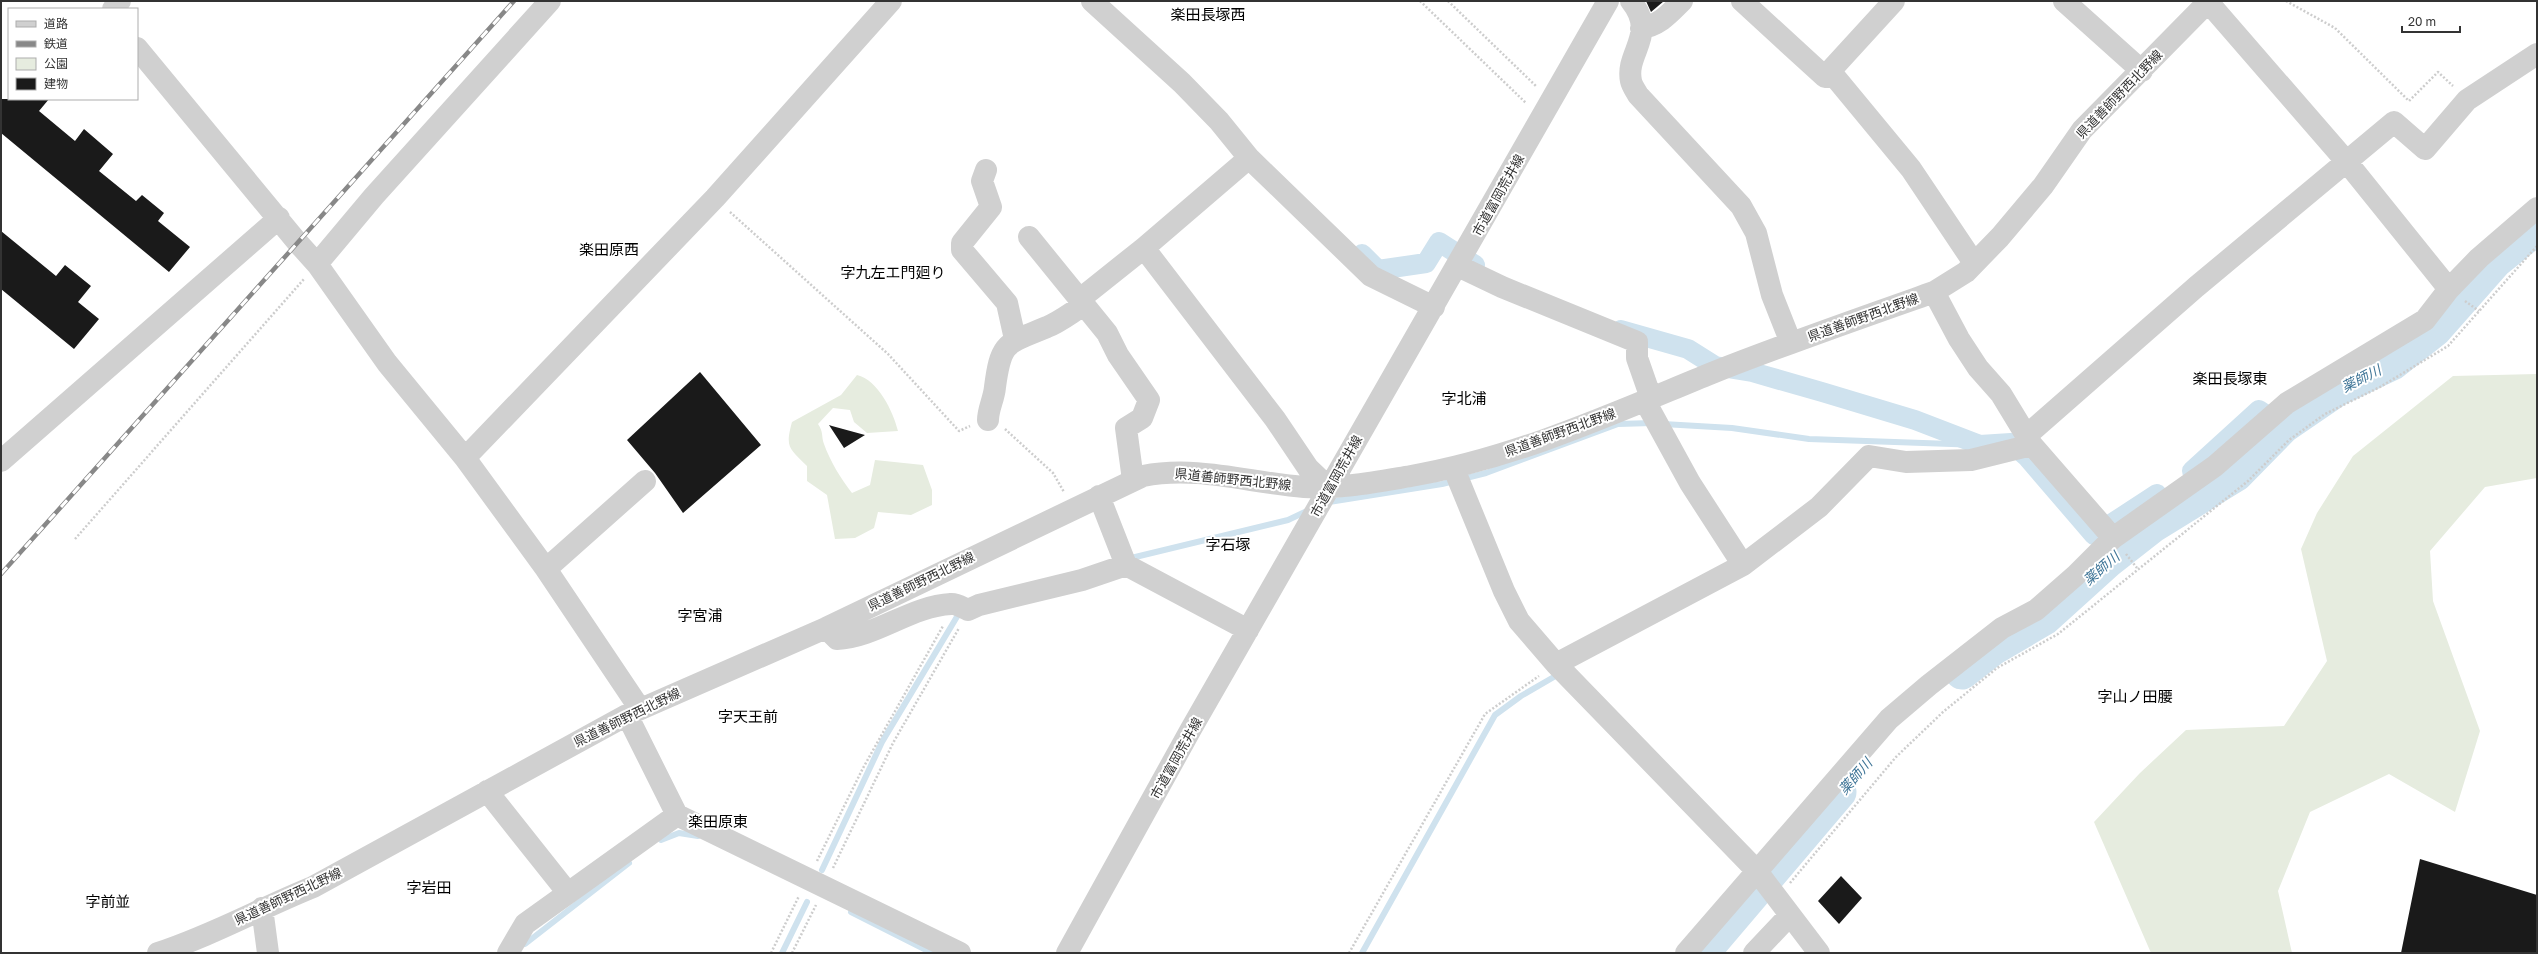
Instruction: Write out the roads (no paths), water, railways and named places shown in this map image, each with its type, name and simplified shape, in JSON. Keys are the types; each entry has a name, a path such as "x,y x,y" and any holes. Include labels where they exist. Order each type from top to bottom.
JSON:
{"street":[{"path":"318,264 374,196 550,1"},
{"path":"465,458 714,198 891,1"},
{"path":"1092,1 1182,83 1219,121 1249,158 1371,276 1434,307"},
{"name":"市道富岡荒井線","path":"1067,953 1248,630 1462,260 1608,1"},
{"path":"1630,1 1640,18 1641,28 1641,39 1631,70 1631,82 1638,95 1741,206 1756,233 1772,295 1792,343"},
{"path":"1641,28 1651,27 1667,17 1682,1"},
{"path":"1742,1 1825,77 1834,76"},
{"path":"1894,1 1830,71 1911,169 1974,263"},
{"path":"2064,1 2142,71"},
{"path":"2209,1 2346,161 2449,289"},
{"name":"県道善師野西北野線","path":"158,953 184,945 262,908 313,887 633,712 826,628 1133,480 1160,473 1189,473 1302,487 1329,488 1457,478 1715,372 1934,292 1966,272 2000,237 2043,186 2082,130 2142,71 2209,1"},
{"path":"138,49 318,264 387,363 465,458 546,569 633,712 677,815 817,881 960,953"},
{"path":"1563,671 1743,565 1819,508 1869,456 1906,462 1971,460 2024,444 2185,297 2394,122 2424,149 2468,100 2537,54"},
{"path":"988,420 1001,355 1015,339 1049,326 1082,302 1249,158"},
{"path":"986,170 982,181 991,207 962,243 962,250 1007,303 1015,339"},
{"path":"1686,953 1756,870 1889,718 1929,684 2002,628 2036,610 2113,538 2215,466 2261,424 2287,403 2425,320 2449,289 2506,232 2537,208"},
{"path":"1,461 279,218"},
{"path":"1029,237 1107,333 1118,355 1149,400 1142,418 1126,428 1133,480"},
{"path":"1144,248 1275,419 1308,468 1329,488"},
{"path":"1462,260 1502,287 1637,342 1637,358 1648,399 1690,483 1743,565"},
{"path":"1934,292 1959,338 1978,368 2002,394 2024,444 2113,538"},
{"path":"1457,478 1519,621 1563,671 1756,870 1819,953"},
{"path":"546,569 645,481"},
{"path":"1099,496 1126,565 1248,630"},
{"path":"826,628 837,639 850,638 912,614 979,604 1082,580 1126,565"},
{"path":"487,791 568,892"},
{"path":"508,953 525,924 677,815"},
{"path":"262,908 268,953"},
{"path":"1754,953 1790,915"}],"waterway":[{"name":"薬師川","path":"1962,672 1993,648 2044,618 2107,561 2153,525 2236,474 2283,426 2337,389 2392,363 2435,329 2495,261 2537,227"},
{"path":"1362,254 1378,270 1426,263 1439,242 1475,265"},
{"path":"1621,330 1688,349 1715,366 1752,372 1822,392 1915,420 1980,445 2011,443 2027,457 2094,535 2157,494"},
{"path":"2192,471 2259,410 2283,426"},
{"path":"1329,502 1442,484 1486,473 1618,424 1652,423"},
{"path":"1663,424 1732,428 1809,439 1980,445"},
{"path":"1127,559 1288,520 1307,511"},
{"path":"822,870 882,742 961,610"},
{"path":"1362,953 1495,715 1521,696 1559,674"},
{"name":"薬師川","path":"1702,953 1839,792"},
{"path":"661,840 679,833 698,836"},
{"path":"525,944 629,863"},
{"path":"782,953 807,902"},
{"path":"851,912 932,953"}],"railway":[{"path":"1,574 514,1"}],"district":[{"name":"楽田長塚西","path":"1208,14"},
{"name":"楽田原西","path":"609,249"},
{"name":"字九左エ門廻り","path":"893,272"},
{"name":"楽田長塚東","path":"2230,378"},
{"name":"字北浦","path":"1464,398"},
{"name":"字石塚","path":"1228,544"},
{"name":"字宮浦","path":"700,615"},
{"name":"字山ノ田腰","path":"2135,696"},
{"name":"字天王前","path":"748,716"},
{"name":"楽田原東","path":"718,821"},
{"name":"字岩田","path":"429,887"},
{"name":"字前並","path":"108,901"}]}
